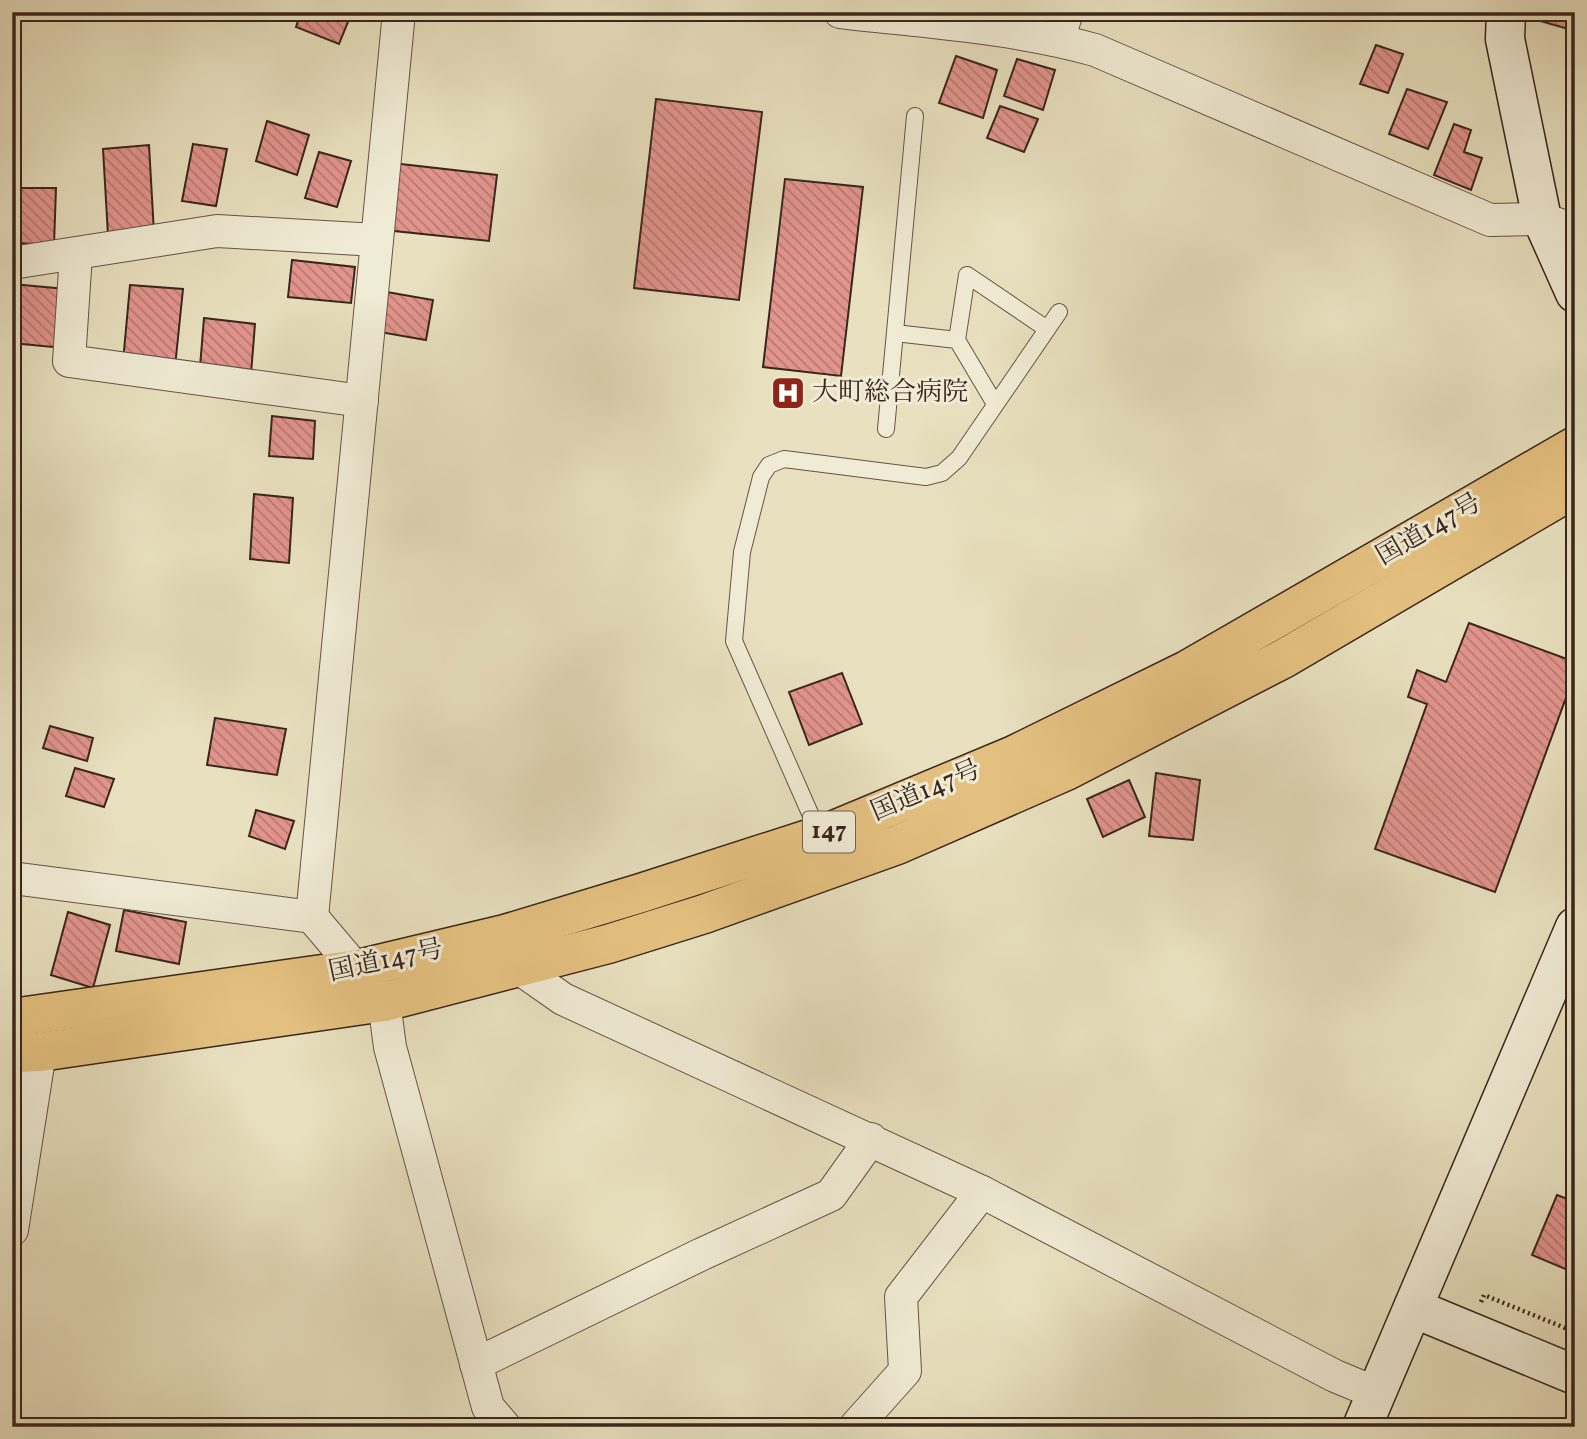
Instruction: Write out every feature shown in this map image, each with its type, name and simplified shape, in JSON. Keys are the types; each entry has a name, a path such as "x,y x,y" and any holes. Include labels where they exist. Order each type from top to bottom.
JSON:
{"highway":[{"name":"国道147号","path":"825,852 1187,670 1575,446"},
{"name":"国道147号","path":"26,1052 384,1002 641,893 825,852 897,845 1079,765 1283,659 1575,488"},
{"name":"国道147号","path":"12,1018 511,950"}],"street":[{"path":"312,917 399,12"},
{"path":"840,12 1063,26 1095,50 1490,220 1559,225"},
{"path":"1506,12 1506,39 1559,225 1575,293"},
{"path":"12,263 217,231 377,240"},
{"path":"76,254 69,361 362,401"},
{"path":"12,878 312,917 358,969 384,1002 390,1047 491,1420"},
{"path":"511,950 563,999 982,1192 1335,1376 1369,1410 1575,927"},
{"path":"12,1230 26,1052"},
{"path":"475,1364 831,1195 871,1139"},
{"path":"855,1427 905,1371 901,1297 982,1192"},
{"path":"1413,1308 1575,1375"}],"lane":[{"path":"886,429 915,116"},
{"path":"995,404 957,340 967,275 1047,329"},
{"path":"825,852 734,641 742,552 761,477 769,466 784,459 926,477 942,473 959,458 1059,312"},
{"path":"895,333 957,340"}],"path":[{"path":"1476,1313 1483,1295 1575,1332"}],"building":[{"path":"301,12 352,12 339,44 296,27"},
{"path":"1532,12 1575,12 1575,31 1530,18"},
{"path":"1376,45 1403,54 1388,93 1360,84"},
{"path":"956,56 997,70 983,118 939,103"},
{"path":"1017,59 1055,70 1043,110 1004,96"},
{"path":"1407,89 1447,102 1428,149 1389,134"},
{"path":"656,99 762,112 739,300 634,288"},
{"path":"1000,106 1038,119 1024,152 987,138"},
{"path":"267,121 309,135 297,175 256,161"},
{"path":"1454,124 1471,130 1464,152 1482,158 1471,190 1434,175"},
{"path":"193,144 227,149 216,206 182,201"},
{"path":"149,145 154,233 108,235 103,149"},
{"path":"319,152 351,161 337,207 305,198"},
{"path":"392,163 497,175 489,241 385,230"},
{"path":"785,179 863,187 841,376 763,367"},
{"path":"16,188 56,188 54,245 15,243"},
{"path":"292,260 355,267 351,303 288,297"},
{"path":"12,284 66,289 63,348 12,343"},
{"path":"130,285 183,289 175,367 123,362"},
{"path":"381,291 433,300 426,340 374,331"},
{"path":"204,318 255,324 251,374 200,367"},
{"path":"272,416 315,421 313,459 269,456"},
{"path":"254,494 293,498 289,563 250,559"},
{"path":"1469,623 1575,662 1575,673 1495,892 1375,849 1427,704 1408,697 1417,670 1446,682"},
{"path":"842,673 862,724 809,745 789,692"},
{"path":"215,718 286,729 277,775 207,765"},
{"path":"50,726 93,738 87,761 43,748"},
{"path":"75,768 114,779 104,807 66,796"},
{"path":"1156,773 1200,780 1193,840 1149,836"},
{"path":"1129,780 1145,817 1103,837 1087,799"},
{"path":"256,810 294,821 285,849 249,836"},
{"path":"124,910 186,922 179,964 116,951"},
{"path":"68,912 110,925 93,988 51,975"},
{"path":"1557,1195 1575,1202 1575,1273 1532,1255"}],"place":[{"name":"大町総合病院","path":"788,393"}]}
